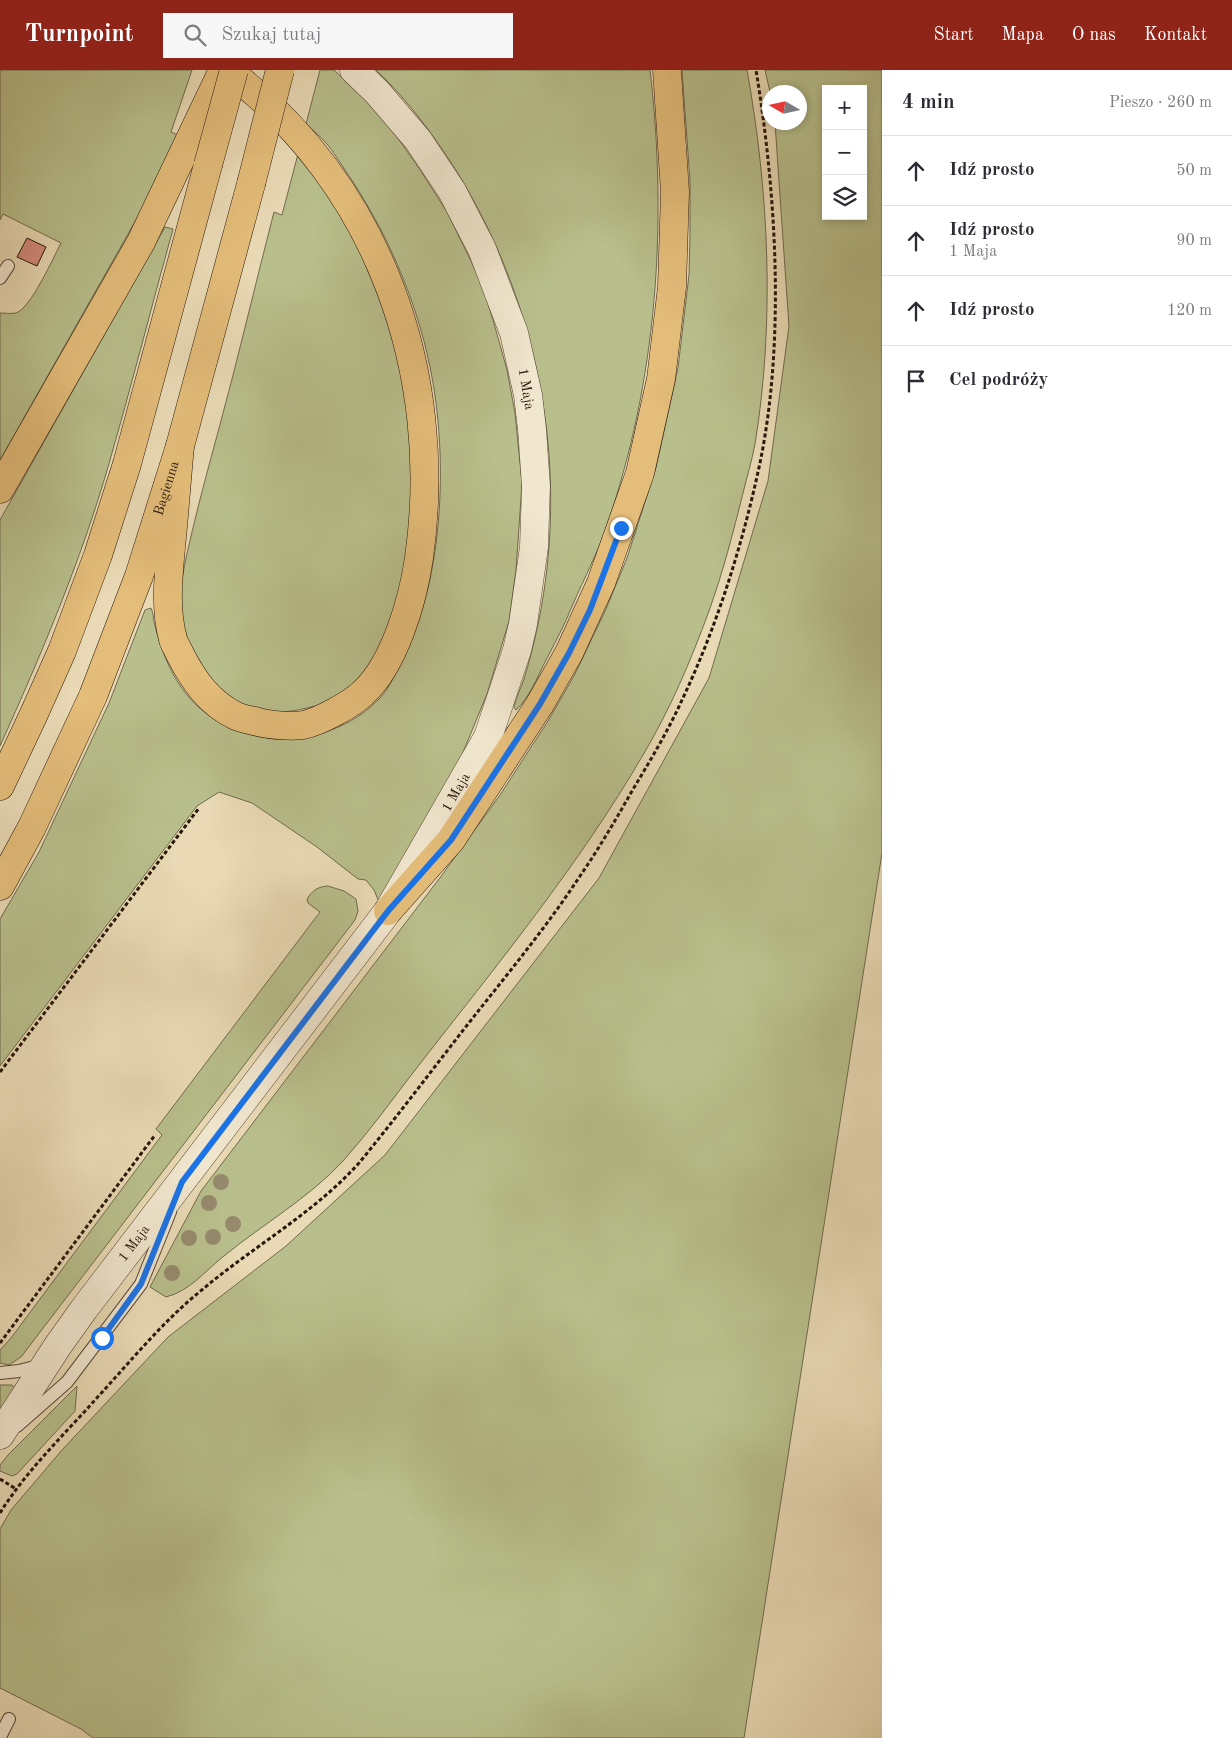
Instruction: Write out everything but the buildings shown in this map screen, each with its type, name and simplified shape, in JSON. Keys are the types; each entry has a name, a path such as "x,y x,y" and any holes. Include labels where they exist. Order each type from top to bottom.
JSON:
{"main road":[{"path":"0,489 141,242 223,70"},
{"path":"180,446 169,572 169,609 173,639 189,673 208,698 237,716 267,725 303,725 332,714 363,693 381,669 395,644 406,614 416,575 423,530 425,473 422,418 412,358 400,316 378,258 365,231 337,184 300,136 254,90 227,70"},
{"path":"0,786 34,716 62,651 107,527 127,464 234,70"},
{"name":"Bagienna","path":"0,886 32,827 93,696 139,576 180,446 280,70"},
{"path":"388,911 451,840 540,704 569,653 601,583 640,472 661,379 672,287 675,192 667,70"}],"street":[{"name":"1 Maja","path":"0,1435 84,1309 388,911 488,737 514,659 523,624 534,547 536,486 528,395 509,316 482,249 452,191 418,140 377,92 354,70"}],"lane":[{"path":"0,278 8,266"},
{"path":"0,1441 67,1382 141,1284 182,1182"},
{"path":"0,1373 46,1364"},
{"path":"0,1737 10,1719"}],"path":[{"path":"0,1513 16,1489 176,1313 225,1271 323,1198 359,1163 569,893 616,818 670,725 704,650 730,575 752,496 767,418 773,354 775,292 770,192 756,70"},
{"path":"0,1072 199,808"},
{"path":"0,1343 155,1135"},
{"path":"0,1479 16,1489"}],"green space":[{"path":"0,70 192,70 171,132 178,135 149,197 0,460 0,313 16,313 22,309 35,293 61,243 3,214 0,220"},
{"path":"320,70 334,70 366,100 392,130 447,212 484,291 507,370 515,413 522,483 516,570 509,621 487,694 459,762 379,902 374,890 366,880 358,879 317,847 252,803 219,792 197,806 0,1066 0,919 39,852 109,703 145,610 151,608 153,612 159,642 173,673 181,687 200,708 222,724 235,730 262,737 297,739 338,727 364,712 381,697 392,680 413,636 425,600 433,561 440,481 436,403 430,367 408,290 386,240 360,192 334,153 306,124"},
{"path":"376,70 650,70 658,186 657,244 654,302 637,416 623,472 599,547 536,681 525,700 516,710 514,707 515,703 528,665 541,610 547,568 550,517 550,466 545,416 536,367 523,318 507,271 486,225 462,180 423,122"},
{"path":"682,70 747,70 760,163 767,257 765,351 755,444 719,582 687,666 653,738 592,836 536,914 363,1138 316,1187 239,1244 197,1280 183,1290 166,1297 150,1287 201,1191 442,875 500,795 548,721 574,676 606,609 627,558 656,468 678,368 689,275 690,234 690,181"},
{"path":"765,70 882,70 882,853 744,1738 93,1738 81,1729 0,1688 0,1529 11,1510 62,1450 168,1337 286,1246 385,1155 599,878 709,678 768,481 789,326 775,130 807,130 807,85 768,85"},
{"path":"298,154 326,191 350,229 383,310 410,415 413,497 409,539 399,591 386,632 367,670 354,685 329,701 286,712 273,712 259,711 239,703 214,683 204,670 188,640 183,625 181,590 185,561 195,519 274,212 282,215"},
{"path":"165,227 173,229 125,408 97,503 59,608 0,746 0,520"},
{"path":"328,886 344,891 356,899 358,911 355,920 21,1357 9,1365 0,1363 0,1350 11,1338 162,1135 156,1129 320,912 308,903 307,899 311,893 321,887"},
{"path":"0,1385 12,1385 15,1388 0,1410"},
{"path":"77,1386 75,1411 17,1474 12,1476 0,1471 0,1465 8,1455"}],"route":[{"path":"102,1338 141,1284 182,1182 388,911 451,840 511,751 569,653 590,610 621,528"}]}
